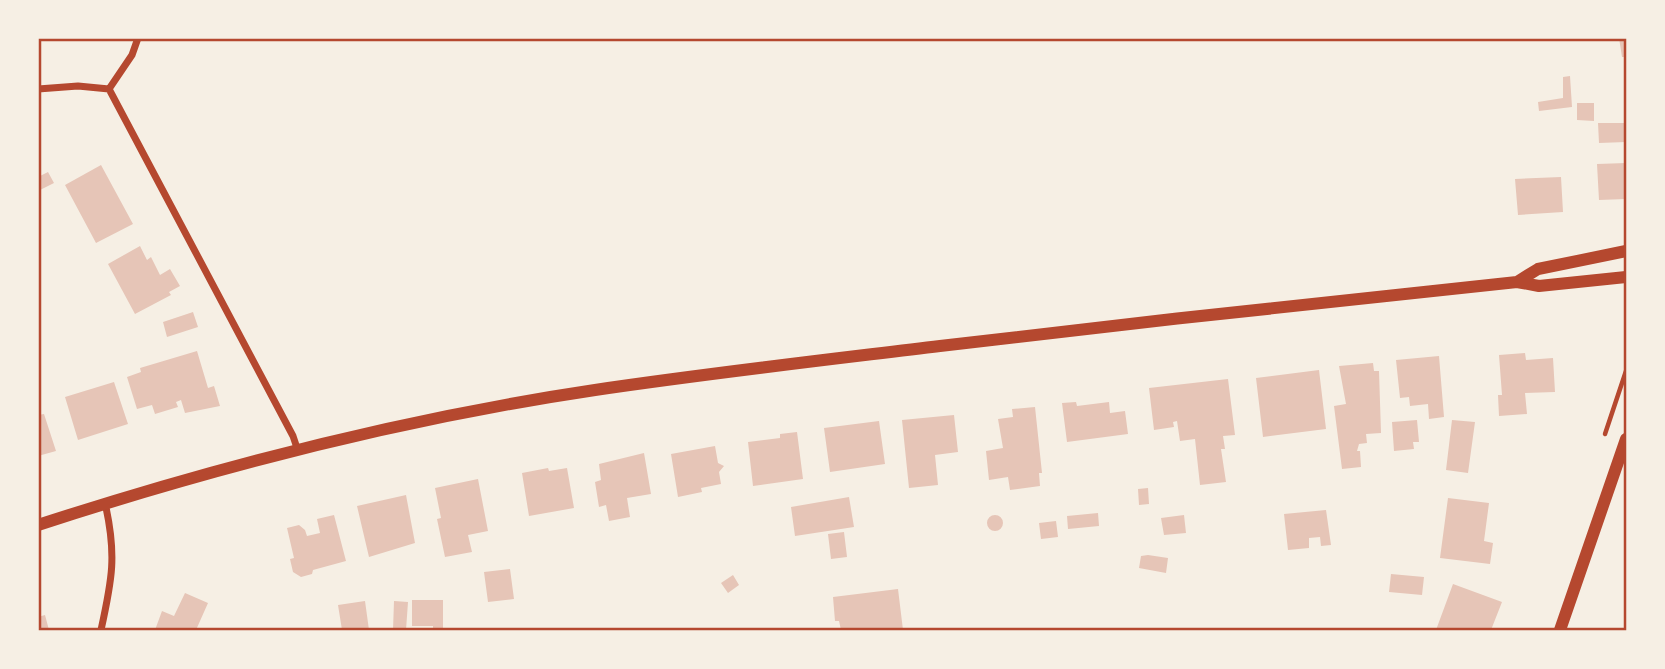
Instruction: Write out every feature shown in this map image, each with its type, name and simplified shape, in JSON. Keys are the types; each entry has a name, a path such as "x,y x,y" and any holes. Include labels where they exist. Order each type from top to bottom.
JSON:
{"street":[{"path":"109,89 132,55 138,38"},
{"path":"38,89 78,86 109,89"},
{"path":"109,89 293,436 298,451"},
{"path":"1517,282 1538,269 1626,251"},
{"path":"38,526 105,503 298,451 449,417 606,389 1217,313 1517,282 1539,286 1626,277"},
{"path":"1560,631 1626,439"},
{"path":"101,631 114,569 113,538 105,503"}],"building":[{"path":"1619,38 1626,38 1626,57 1622,57"},
{"path":"1570,76 1572,107 1539,111 1538,102 1563,98 1563,77"},
{"path":"1577,103 1594,103 1594,121 1577,120"},
{"path":"1598,123 1626,123 1626,142 1599,143"},
{"path":"1626,163 1626,199 1599,200 1597,164"},
{"path":"101,165 133,224 96,243 65,185"},
{"path":"48,172 54,183 38,191 38,177"},
{"path":"1561,177 1563,212 1518,215 1515,179"},
{"path":"140,246 147,260 151,257 160,275 170,269 180,286 169,292 171,295 135,314 108,264"},
{"path":"193,312 198,327 167,337 163,322"},
{"path":"197,351 208,388 214,386 220,406 185,413 181,400 176,402 178,407 155,414 152,405 137,409 127,377 141,372 140,368"},
{"path":"1525,353 1526,360 1553,358 1555,392 1525,393 1527,414 1499,416 1498,395 1502,395 1499,355"},
{"path":"1439,356 1444,417 1429,419 1428,404 1410,406 1409,397 1400,398 1396,360"},
{"path":"1373,363 1374,371 1379,371 1381,433 1366,434 1367,443 1359,444 1357,451 1360,451 1361,467 1342,469 1334,406 1346,404 1339,366"},
{"path":"1319,370 1326,429 1263,437 1256,378"},
{"path":"1228,379 1235,435 1223,436 1225,449 1221,449 1226,482 1200,485 1195,439 1180,441 1177,421 1173,422 1174,427 1154,430 1149,388"},
{"path":"114,382 128,424 78,440 65,397"},
{"path":"1076,402 1077,406 1109,402 1110,413 1125,411 1128,434 1067,442 1062,403"},
{"path":"1035,407 1042,473 1039,473 1040,486 1010,490 1008,477 989,480 986,451 1003,448 998,419 1013,417 1012,409"},
{"path":"44,414 56,451 38,456 38,415"},
{"path":"954,415 958,452 935,455 938,485 909,488 902,420"},
{"path":"1417,420 1419,442 1413,442 1414,449 1394,451 1392,422"},
{"path":"1452,420 1475,422 1468,473 1446,470"},
{"path":"879,421 885,464 830,472 824,428"},
{"path":"797,432 803,479 753,486 748,442 780,438 780,434"},
{"path":"715,446 718,463 724,466 719,472 721,484 701,488 702,492 678,497 671,454"},
{"path":"644,453 651,494 627,498 630,517 609,521 606,505 599,507 595,482 601,480 599,464"},
{"path":"548,468 549,471 567,468 574,508 529,516 522,473"},
{"path":"478,479 488,531 468,535 472,552 445,557 437,519 441,518 435,488"},
{"path":"1148,488 1149,504 1139,505 1138,489"},
{"path":"406,495 415,543 369,557 357,506"},
{"path":"849,497 854,527 795,536 791,507"},
{"path":"1448,498 1489,503 1484,541 1493,543 1490,564 1440,558"},
{"path":"1326,510 1331,545 1321,546 1320,537 1309,538 1309,548 1288,550 1284,514"},
{"path":"1098,513 1099,526 1068,529 1067,516"},
{"path":"334,515 346,561 313,570 312,574 301,577 293,572 290,559 294,558 287,528 299,525 307,536 320,533 317,519"},
{"path":"992,515 998,515 1003,523 1001,529 992,531 987,526 987,520"},
{"path":"1184,515 1186,533 1164,535 1161,518"},
{"path":"1056,521 1058,537 1041,539 1039,523"},
{"path":"844,532 847,557 831,559 828,534"},
{"path":"1141,556 1168,558 1166,573 1139,568"},
{"path":"510,569 514,599 488,602 484,572"},
{"path":"1391,574 1424,577 1422,595 1389,592"},
{"path":"733,575 739,585 728,593 721,583"},
{"path":"1453,584 1502,602 1491,630 1436,630"},
{"path":"898,589 903,630 841,630 839,621 835,621 833,597"},
{"path":"185,593 208,603 196,630 155,630 162,611 174,616"},
{"path":"412,600 443,600 443,630 433,630 433,626 412,626"},
{"path":"365,601 369,630 342,630 338,605"},
{"path":"394,601 408,602 406,630 393,630"},
{"path":"45,615 49,630 38,630 38,617"}]}
